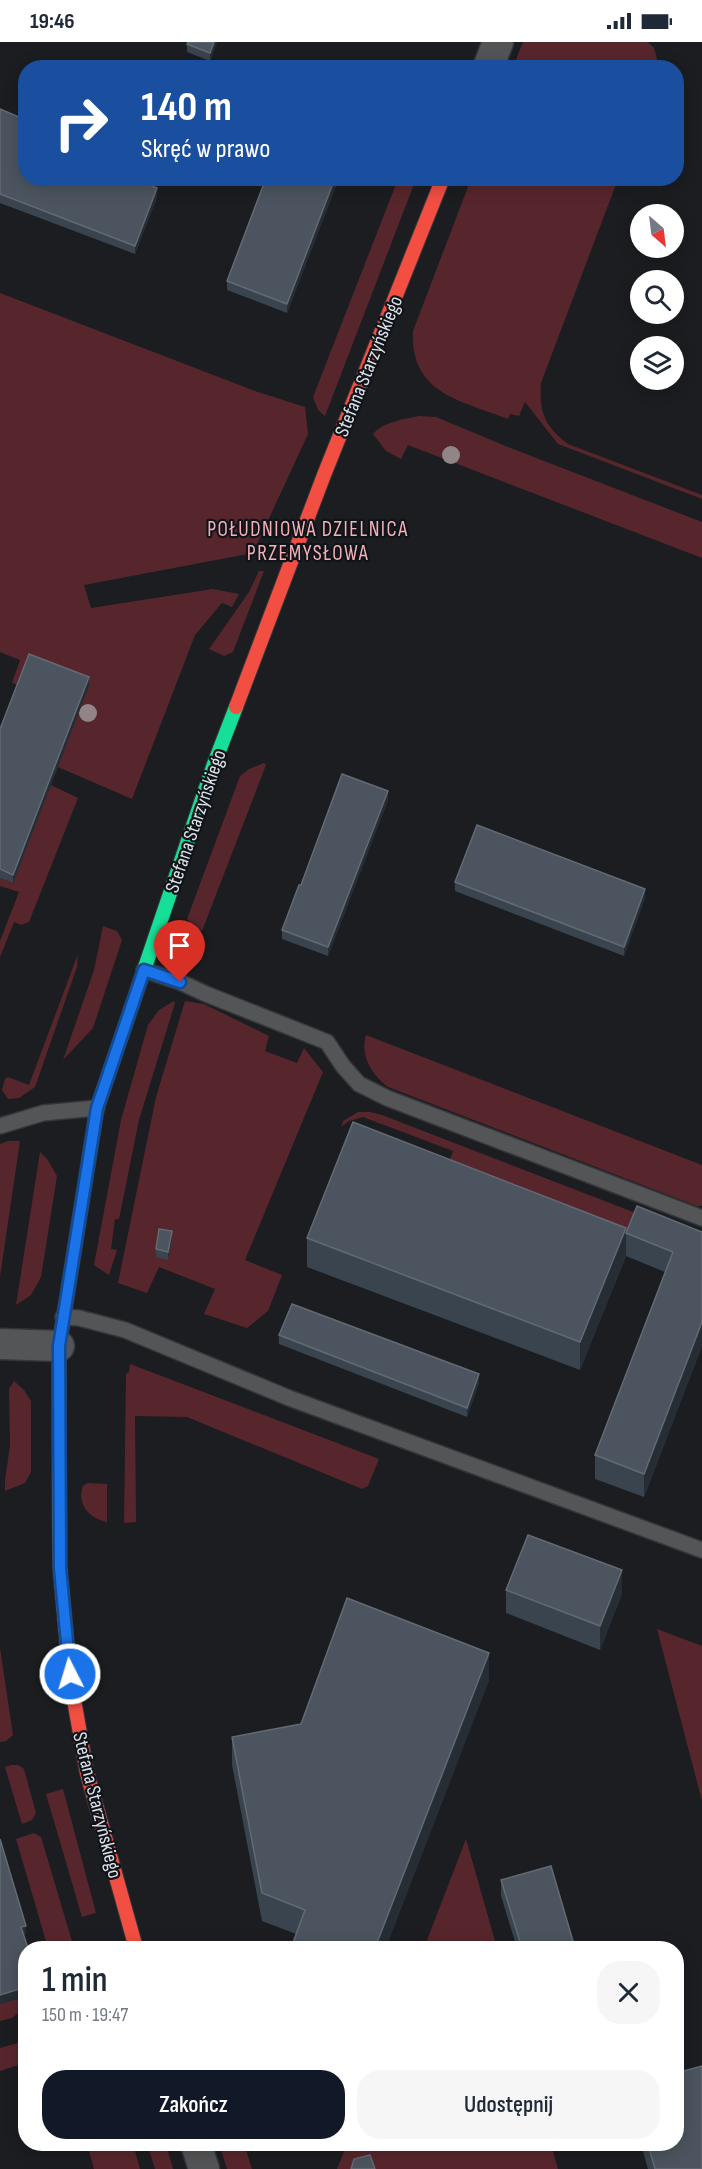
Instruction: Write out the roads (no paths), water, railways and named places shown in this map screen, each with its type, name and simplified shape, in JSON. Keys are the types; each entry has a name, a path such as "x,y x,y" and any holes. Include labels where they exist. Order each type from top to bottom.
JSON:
{"street":[{"path":"491,60 498,42"},
{"name":"Stefana Starzyńskiego","path":"134,1941 87,1773 72,1695 60,1568 61,1331 97,1108 218,753 324,475 440,186"},
{"path":"0,1344 61,1331"},
{"path":"198,2151 204,2169"}],"lane":[{"path":"144,970 180,982 327,1042 343,1066 359,1084 387,1098 702,1218"},
{"path":"0,1126 44,1113 97,1108"},
{"path":"61,1331 79,1318 125,1330 289,1398 702,1551"}],"district":[{"name":"POŁUDNIOWA DZIELNICA PRZEMYSŁOWA","path":"308,541"}]}
